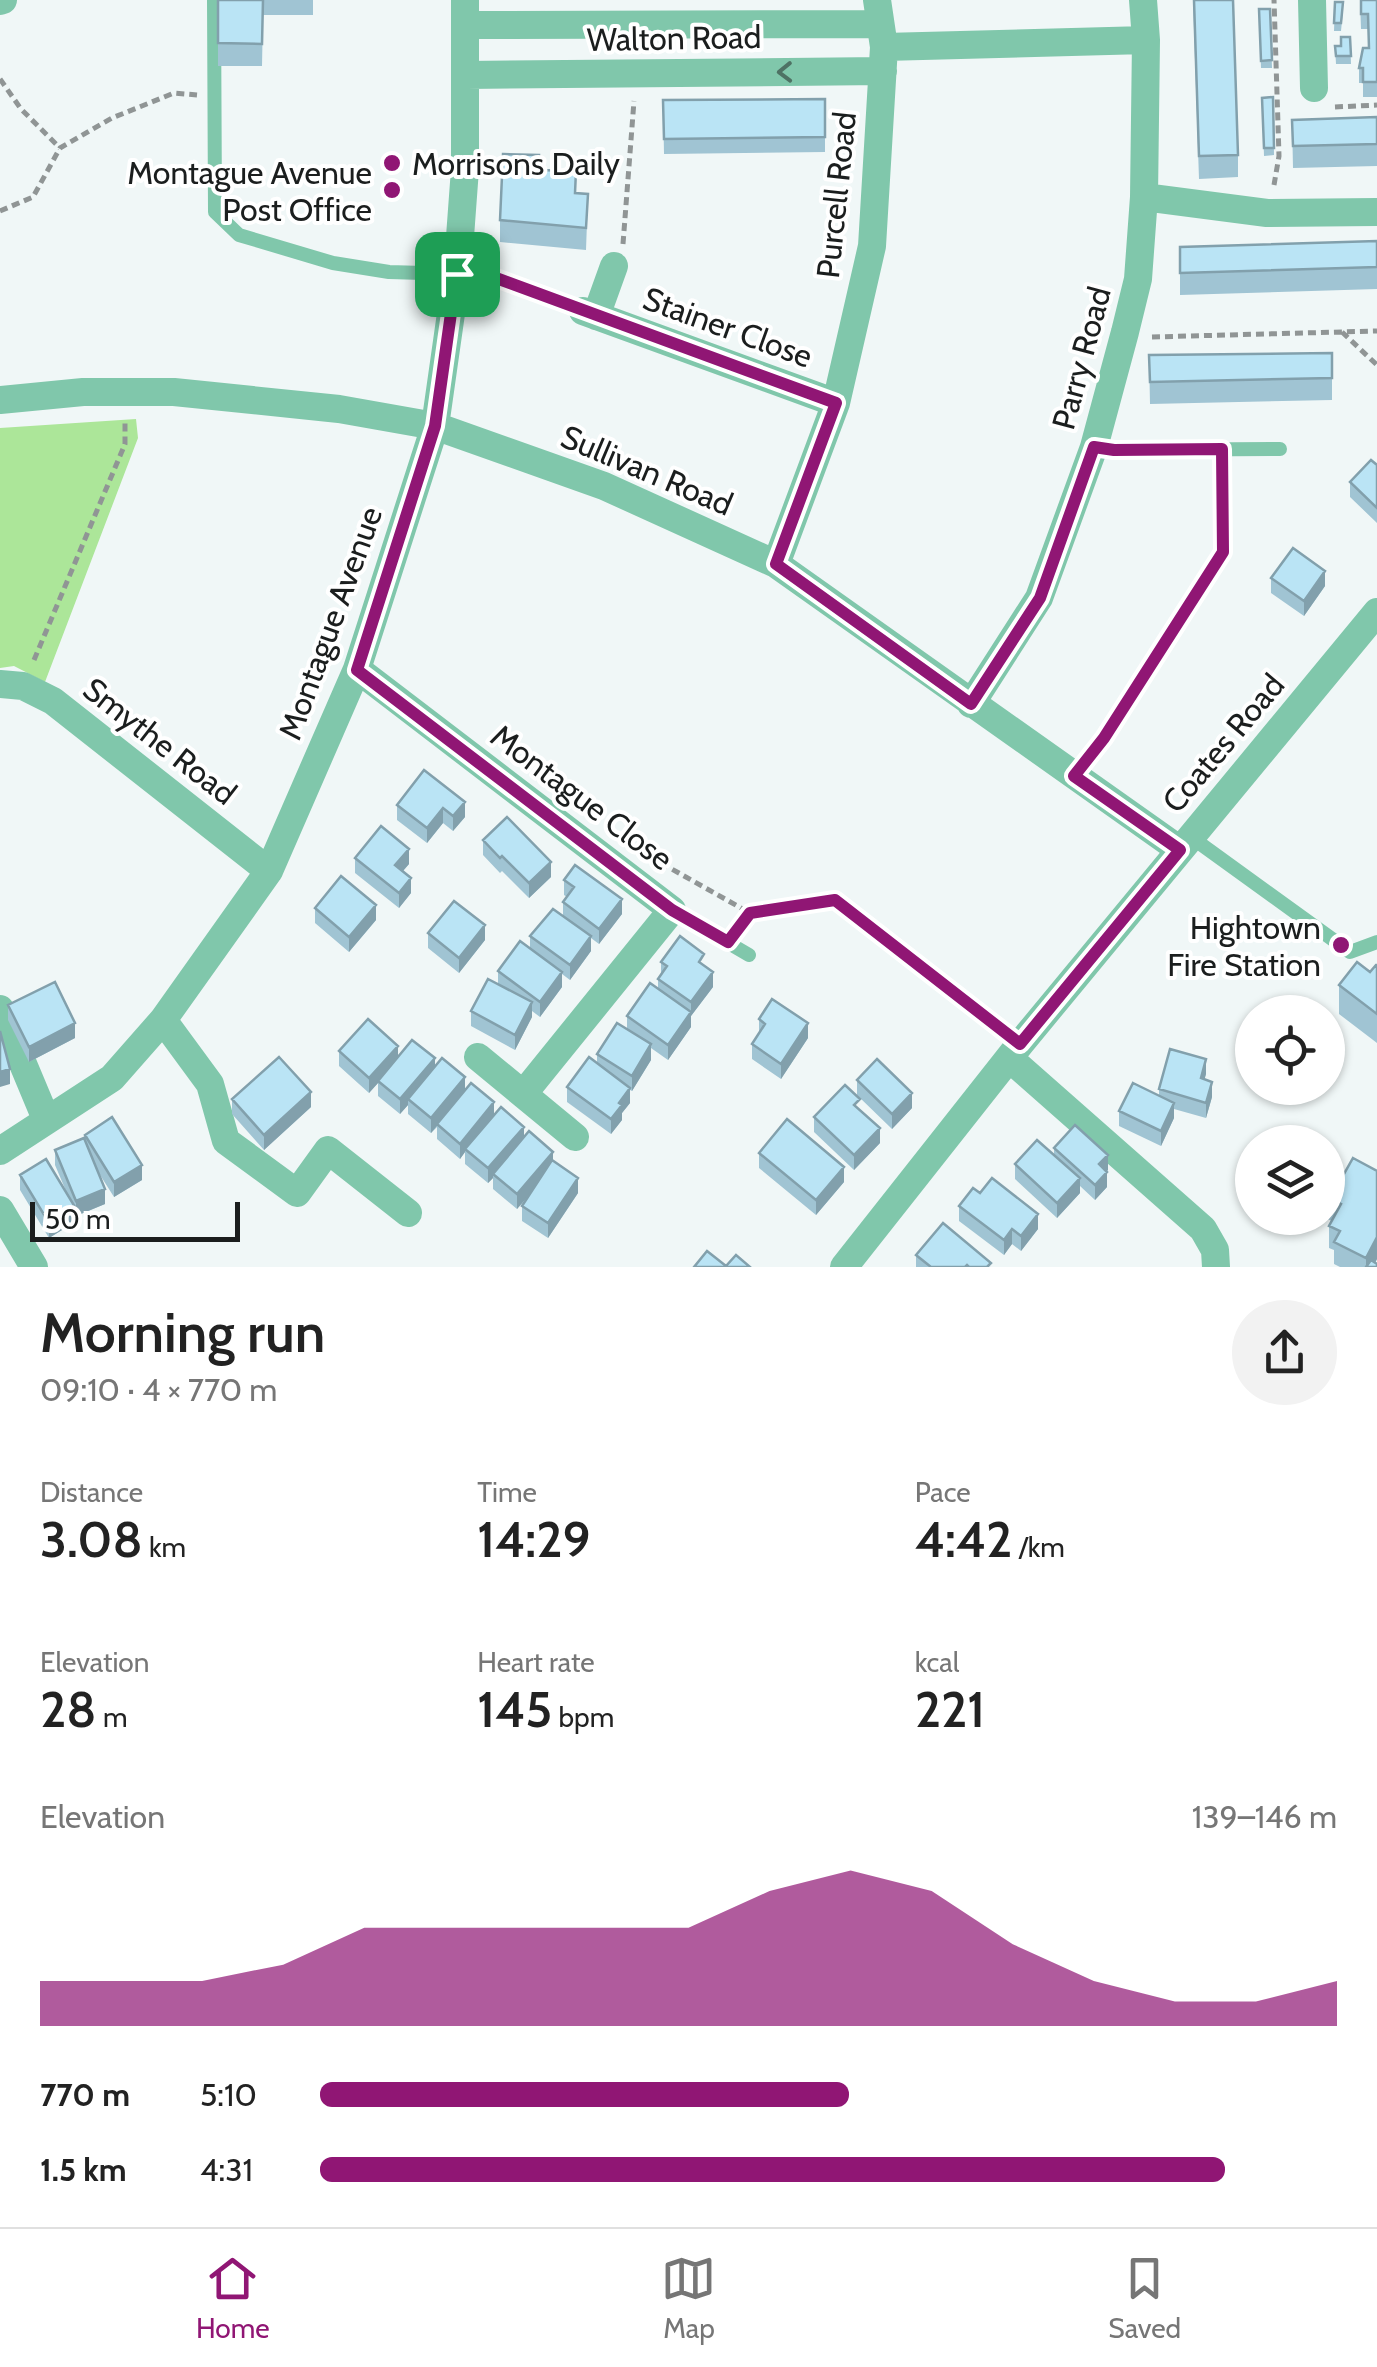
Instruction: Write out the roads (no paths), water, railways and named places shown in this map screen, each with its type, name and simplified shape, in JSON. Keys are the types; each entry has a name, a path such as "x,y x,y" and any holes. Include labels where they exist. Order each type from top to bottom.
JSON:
{"street":[{"name":"Parry Road","path":"971,704 1040,598 1094,447 1138,279 1144,198 1143,0"},
{"path":"1312,0 1314,88"},
{"name":"Walton Road","path":"466,12 881,36 1146,40"},
{"name":"Montague Avenue","path":"0,1152 112,1078 163,1020 269,871 357,670 435,426 458,269 465,169 466,12"},
{"name":"Walton Road","path":"466,74 636,73 881,36"},
{"name":"Purcell Road","path":"776,564 836,403 872,246 881,36"},
{"path":"1144,198 1267,212 1377,212"},
{"name":"Stainer Close","path":"614,266 589,314 836,403"},
{"name":"Sullivan Road","path":"0,400 126,391 244,397 340,408 435,426 604,486 776,564 1074,776 1185,843"},
{"name":"Coates Road","path":"844,1267 1015,1051 1377,612"},
{"name":"Montague Close","path":"357,670 672,910 524,1093"},
{"name":"Smythe Road","path":"12,685 53,701 269,871"},
{"path":"0,1009 46,1120"},
{"path":"163,1020 210,1084 226,1140 297,1193 328,1150 408,1213"},
{"path":"1015,1051 1204,1229 1215,1250 1216,1267"},
{"path":"478,1057 575,1138"},
{"path":"0,1210 34,1267"}],"lane":[{"path":"214,0 215,212 239,236 333,262 389,272 458,269"},
{"path":"1094,447 1280,449"},
{"path":"1185,843 1350,952 1377,942"},
{"path":"672,910 749,955"}],"place":[{"name":"Morrisons Daily","path":"392,163"},
{"name":"Montague Avenue Post Office","path":"392,190"},
{"name":"Hightown Fire Station","path":"1341,945"}]}
